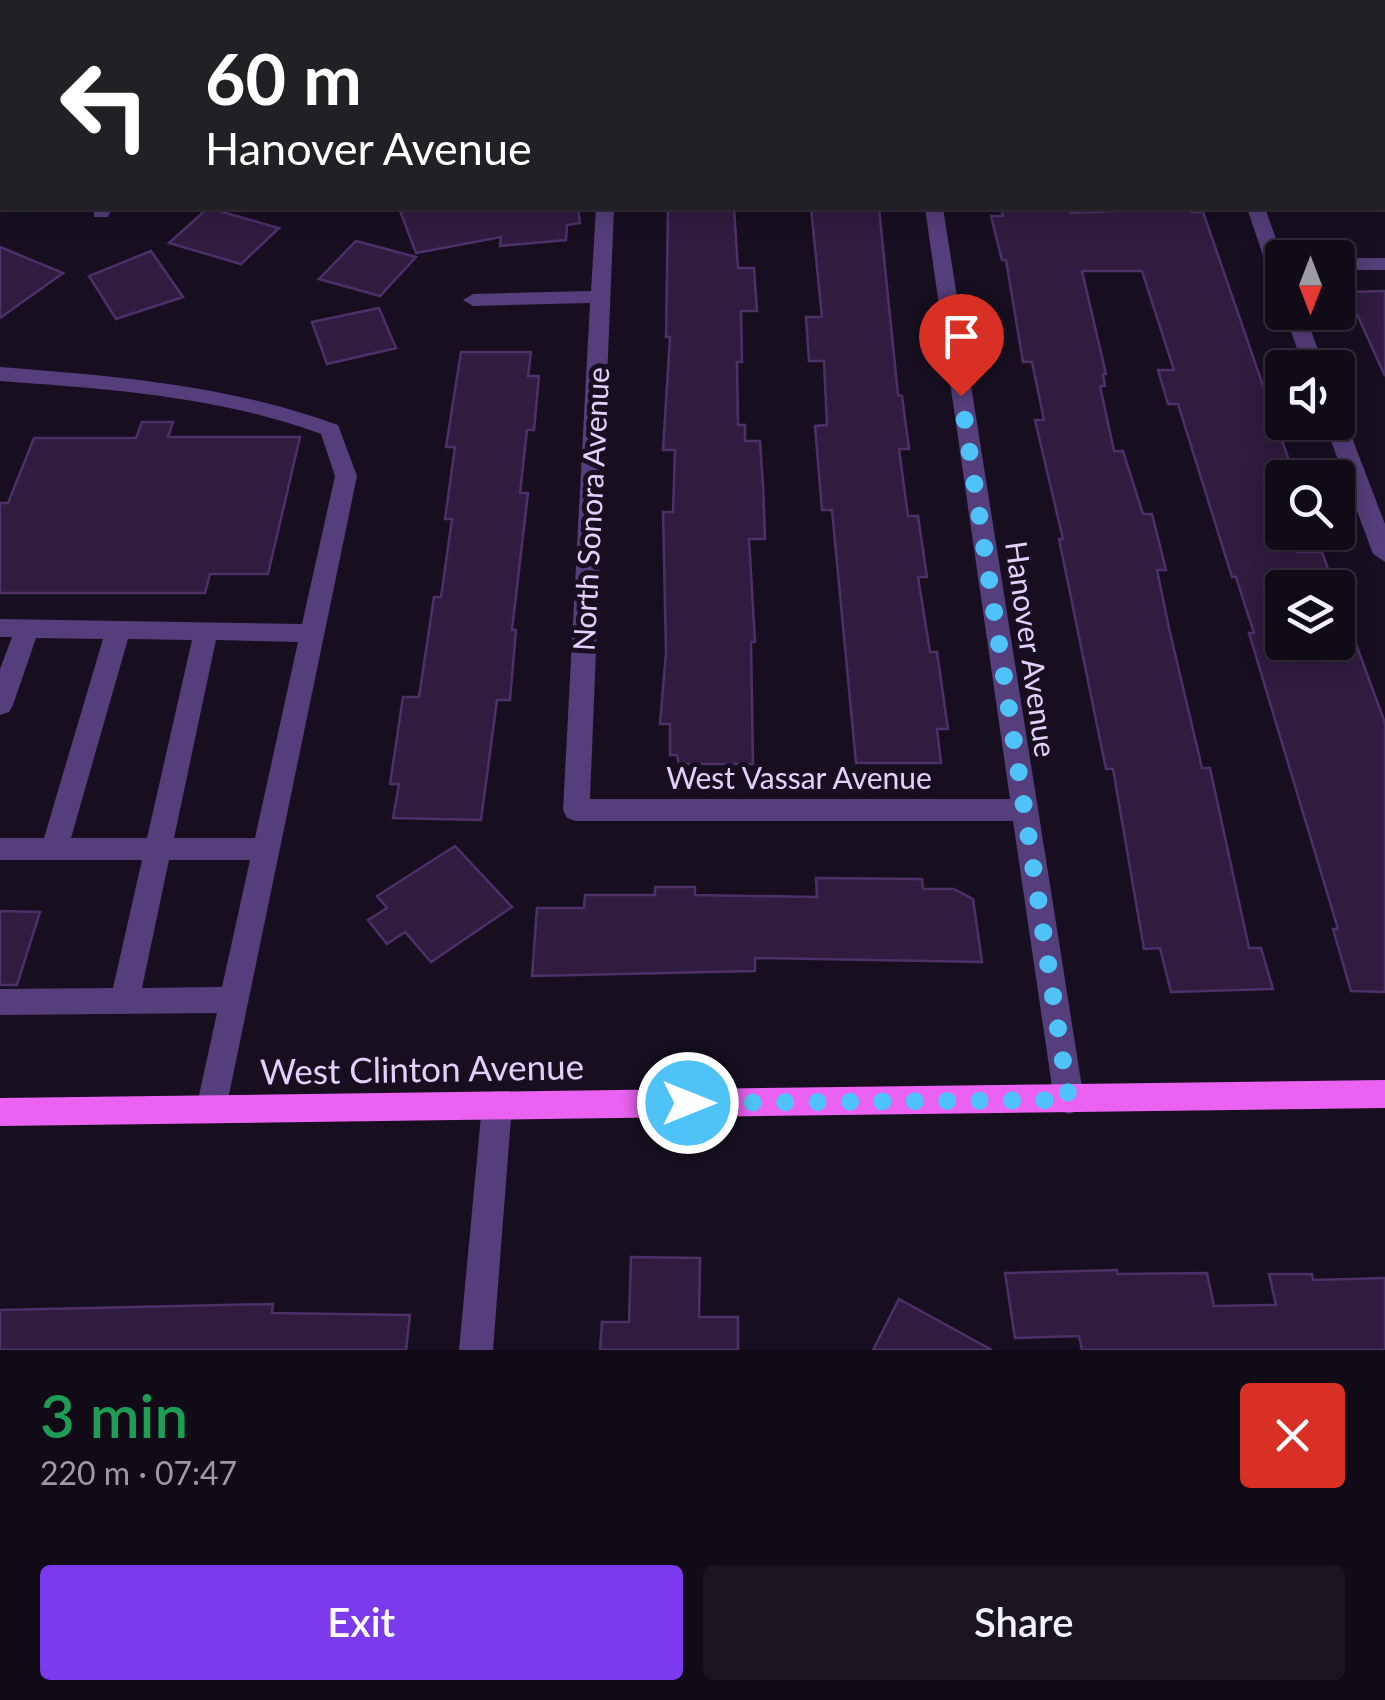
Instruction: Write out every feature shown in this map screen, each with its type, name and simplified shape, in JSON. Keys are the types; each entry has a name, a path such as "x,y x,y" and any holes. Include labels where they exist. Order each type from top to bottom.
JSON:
{"main road":[{"name":"West Clinton Avenue","path":"0,1112 1385,1094"}],"street":[{"name":"North Sonora Avenue","path":"576,810 605,210"},
{"name":"Hanover Avenue","path":"934,210 1022,810 1069,1100"},
{"path":"1257,210 1268,240"},
{"path":"1355,264 1385,264"},
{"path":"472,300 601,298"},
{"path":"0,374 112,383 281,409 330,430 346,476 211,1109"},
{"path":"1343,440 1385,554"},
{"path":"0,628 313,633"},
{"path":"0,705 28,628"},
{"path":"54,849 118,630"},
{"path":"125,1000 206,632"},
{"name":"West Vassar Avenue","path":"576,810 1022,810"},
{"path":"0,849 266,849"},
{"path":"0,1002 234,1000"},
{"path":"476,1350 497,1104"}],"building":[{"path":"206,210 279,228 241,264 169,243"},
{"path":"400,210 578,210 580,223 567,225 566,240 500,246 501,237 416,253"},
{"path":"668,210 734,210 738,268 754,268 757,311 741,311 738,425 745,425 745,441 760,441 765,539 749,539 755,642 751,642 753,764 679,764 677,755 670,755 670,724 660,724 666,652 663,512 673,512 675,450 663,450 670,337 666,337"},
{"path":"811,210 879,210 898,395 902,396 909,449 899,449 908,516 918,516 927,577 918,577 930,652 937,652 948,729 937,729 941,763 856,763 832,510 822,510 815,426 827,425 824,361 809,361 806,317 822,317"},
{"path":"1002,210 1203,212 1265,391 1265,440 1282,440 1289,460 1265,460 1265,550 1322,552 1328,570 1265,570 1265,660 1355,660 1355,641 1385,723 1385,992 1351,991 1333,929 1338,929 1249,633 1254,633 1236,577 1232,577 1178,404 1168,404 1158,370 1174,370 1142,271 1082,271 1106,374 1105,386 1100,386 1114,451 1123,451 1143,514 1152,514 1166,570 1157,570 1202,768 1210,768 1249,948 1261,948 1273,989 1171,992 1160,948 1144,949 1113,769 1106,769 1059,539 1063,539 1035,420 1044,420 1032,362 1023,362 1006,260 1002,260 991,216 1003,216"},
{"path":"356,241 416,257 380,296 319,279"},
{"path":"0,247 63,273 0,318"},
{"path":"151,251 183,297 116,319 89,276"},
{"path":"1385,291 1385,376 1355,310 1355,292"},
{"path":"379,308 396,348 327,364 312,322"},
{"path":"461,352 531,352 528,376 539,376 534,430 527,430 520,493 528,493 512,630 516,630 510,700 497,700 481,820 393,818 399,784 390,784 403,697 419,697 434,597 441,597 452,519 445,519 455,447 446,447"},
{"path":"142,422 173,422 168,437 300,437 268,574 210,574 205,593 0,593 0,503 8,503 34,438 136,438"},
{"path":"455,846 512,907 431,962 405,932 387,944 368,920 387,908 377,896"},
{"path":"816,878 922,879 923,889 954,889 973,899 982,962 755,958 755,971 532,976 537,908 584,908 585,895 655,895 655,887 695,887 695,895 817,897"},
{"path":"0,911 40,912 17,985 0,985"},
{"path":"631,1257 700,1258 699,1317 738,1317 738,1350 600,1350 602,1322 629,1322"},
{"path":"1117,1270 1118,1274 1207,1273 1214,1306 1276,1305 1269,1274 1312,1274 1313,1280 1385,1278 1385,1350 1082,1350 1079,1336 1015,1338 1005,1273"},
{"path":"899,1299 992,1350 873,1350"},
{"path":"273,1304 272,1313 410,1315 406,1350 0,1350 0,1310"}],"route":[{"path":"688,1103 1069,1100 961,396"}]}
